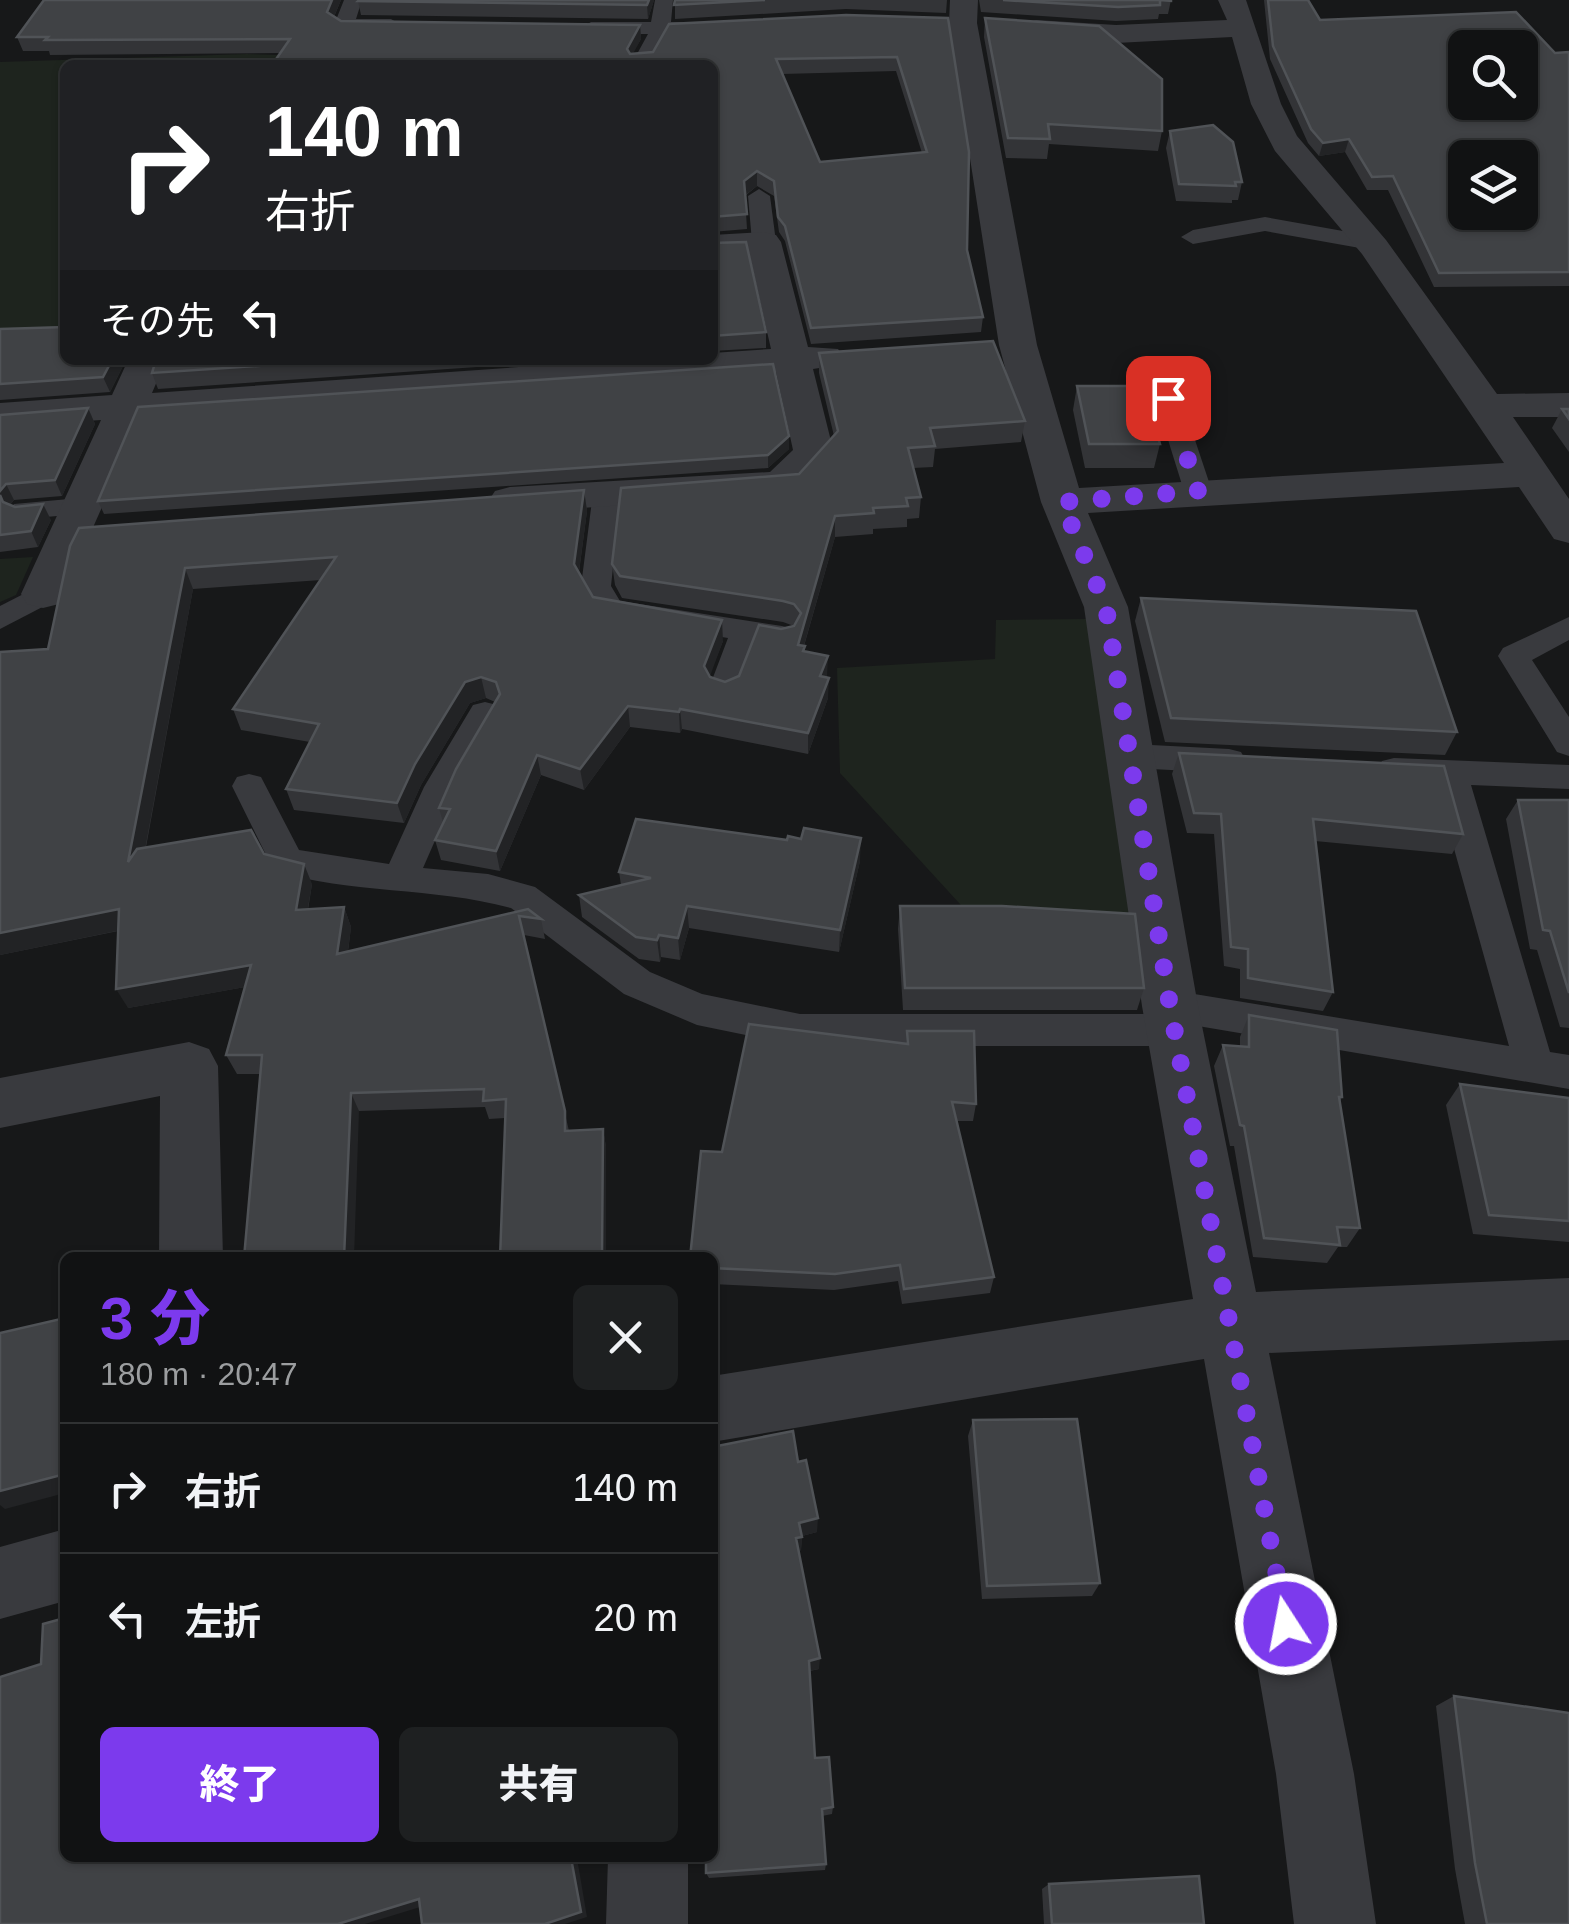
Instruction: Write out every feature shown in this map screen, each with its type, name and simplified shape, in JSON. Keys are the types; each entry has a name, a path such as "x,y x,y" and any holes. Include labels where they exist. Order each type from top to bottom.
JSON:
{"street":[{"path":"1334,1924 1315,1774 1173,1018 1106,607 999,346 957,15 1116,34 1238,14 1270,116 1282,140 1371,242 1569,530"},
{"path":"473,503 781,484 814,454 764,242 718,246"},
{"path":"718,364 867,354"},
{"path":"44,594 85,524 125,406 144,365"},
{"path":"0,415 706,365"},
{"path":"1487,406 1569,405"},
{"path":"1062,502 1531,474"},
{"path":"0,1103 190,1066 190,1252"},
{"path":"718,1408 1230,1324 1569,1308"},
{"path":"0,1583 60,1566"},
{"path":"648,1862 648,1924"}],"lane":[{"path":"353,0 344,25 419,25"},
{"path":"644,60 660,29 664,0"},
{"path":"576,28 738,27"},
{"path":"759,196 764,242"},
{"path":"1194,237 1265,224 1371,242"},
{"path":"1168,398 1198,491"},
{"path":"607,493 596,586 610,609 782,636"},
{"path":"24,510 85,524"},
{"path":"0,619 44,594"},
{"path":"1569,627 1514,656 1569,744"},
{"path":"725,688 746,630"},
{"path":"400,880 440,786 485,713"},
{"path":"1132,756 1271,764"},
{"path":"1370,768 1569,777"},
{"path":"249,786 287,861 400,880 488,888 522,897 637,984 696,1009 800,1030 1173,1018 1552,1070 1450,773"}],"shaded area":[{"path":"247,54 278,55 276,60 62,60"},
{"path":"60,60 60,330 0,332 0,62"},
{"path":"33,557 16,595 0,602 0,559"},
{"path":"1087,619 1139,912 970,915 840,773 837,668 995,659 996,620"}],"building":[{"path":"44,0 332,0 327,12 341,21 640,25 627,49 630,54 653,52 669,24 846,15 948,18 969,152 967,250 983,317 811,328 785,226 778,217 774,181 757,171 744,181 747,214 718,216 718,60 275,60 290,39 45,40 48,37 17,37","holes":["897,57 927,152 820,162 776,59"]},
{"path":"359,0 649,0 647,5"},
{"path":"675,0 765,0 674,5"},
{"path":"1003,0 1160,0 1160,5 1118,7"},
{"path":"1268,0 1308,0 1320,20 1516,12 1533,30 1448,30 1448,120 1538,120 1538,35 1555,53 1569,52 1569,272 1439,273 1393,176 1372,177 1349,139 1323,143 1311,129 1273,46"},
{"path":"985,18 1099,26 1162,79 1162,131 1048,124 1050,139 1008,138"},
{"path":"1213,125 1233,142 1242,182 1235,182 1236,186 1179,184 1170,131"},
{"path":"746,242 766,332 718,336 718,243"},
{"path":"60,327 60,365 109,365 103,377 0,384 0,329"},
{"path":"993,341 1025,421 930,428 935,446 908,448 921,497 906,498 908,506 835,516 798,645 805,646 803,651 828,656 820,676 829,678 808,733 680,709 679,712 628,706 580,769 537,755 496,851 435,840 450,809 439,808 456,769 500,694 496,682 481,677 465,682 415,764 397,803 286,789 319,724 233,709 336,557 185,568 128,862 137,849 251,830 264,854 304,864 296,910 344,907 337,954 528,909 541,919 519,916 565,1111 565,1131 603,1129 602,1252 500,1252 506,1099 483,1101 484,1089 351,1093 344,1252 245,1252 262,1055 226,1055 251,965 116,989 119,909 0,933 0,652 48,649 70,546 79,528 584,490 574,564 593,597 722,620 704,666 710,677 725,682 739,676 759,625 781,629 794,626 801,613 794,604 783,601 620,576 612,564 621,488 799,474 838,431 819,353"},
{"path":"773,364 789,436 768,455 98,501 138,407"},
{"path":"154,365 272,365 152,373"},
{"path":"1077,386 1143,386 1160,444 1089,444"},
{"path":"88,408 55,480 6,484 0,491 0,415"},
{"path":"0,495 3,502 15,507 43,504 31,531 0,535"},
{"path":"1141,598 1416,611 1457,732 1171,718"},
{"path":"1179,753 1444,766 1463,834 1313,819 1333,992 1248,978 1248,949 1231,947 1221,814 1194,813"},
{"path":"1518,800 1569,800 1569,993 1550,931 1543,930"},
{"path":"636,819 787,840 788,836 801,839 804,828 861,838 840,930 687,906 678,938 636,937 579,895 651,878 619,872"},
{"path":"900,906 1002,906 1135,914 1144,988 905,988"},
{"path":"1249,1015 1337,1030 1339,1097 1360,1228 1337,1227 1340,1245 1264,1238 1244,1126 1240,1125 1223,1045 1249,1047"},
{"path":"749,1024 908,1044 907,1031 974,1031 976,1104 952,1102 994,1277 904,1289 900,1265 835,1274 718,1268 718,1252 691,1252 701,1151 722,1152"},
{"path":"1460,1084 1569,1098 1569,1221 1489,1215"},
{"path":"60,1319 60,1475 0,1491 0,1333"},
{"path":"1077,1419 1100,1583 987,1586 973,1420"},
{"path":"793,1431 798,1462 806,1460 818,1518 799,1523 802,1537 796,1538 820,1658 809,1661 815,1758 829,1757 833,1807 822,1809 826,1864 706,1873 706,1862 718,1862 718,1446"},
{"path":"60,1619 60,1862 572,1862 581,1912 545,1924 422,1924 419,1899 338,1924 0,1924 0,1677 41,1664 43,1624"},
{"path":"1454,1696 1569,1713 1569,1924 1487,1924 1475,1863"},
{"path":"1199,1876 1204,1924 1052,1924 1049,1884"}],"route":[{"path":"1168,398 1198,491 1062,502 1106,607 1170,1006 1286,1624"}]}
